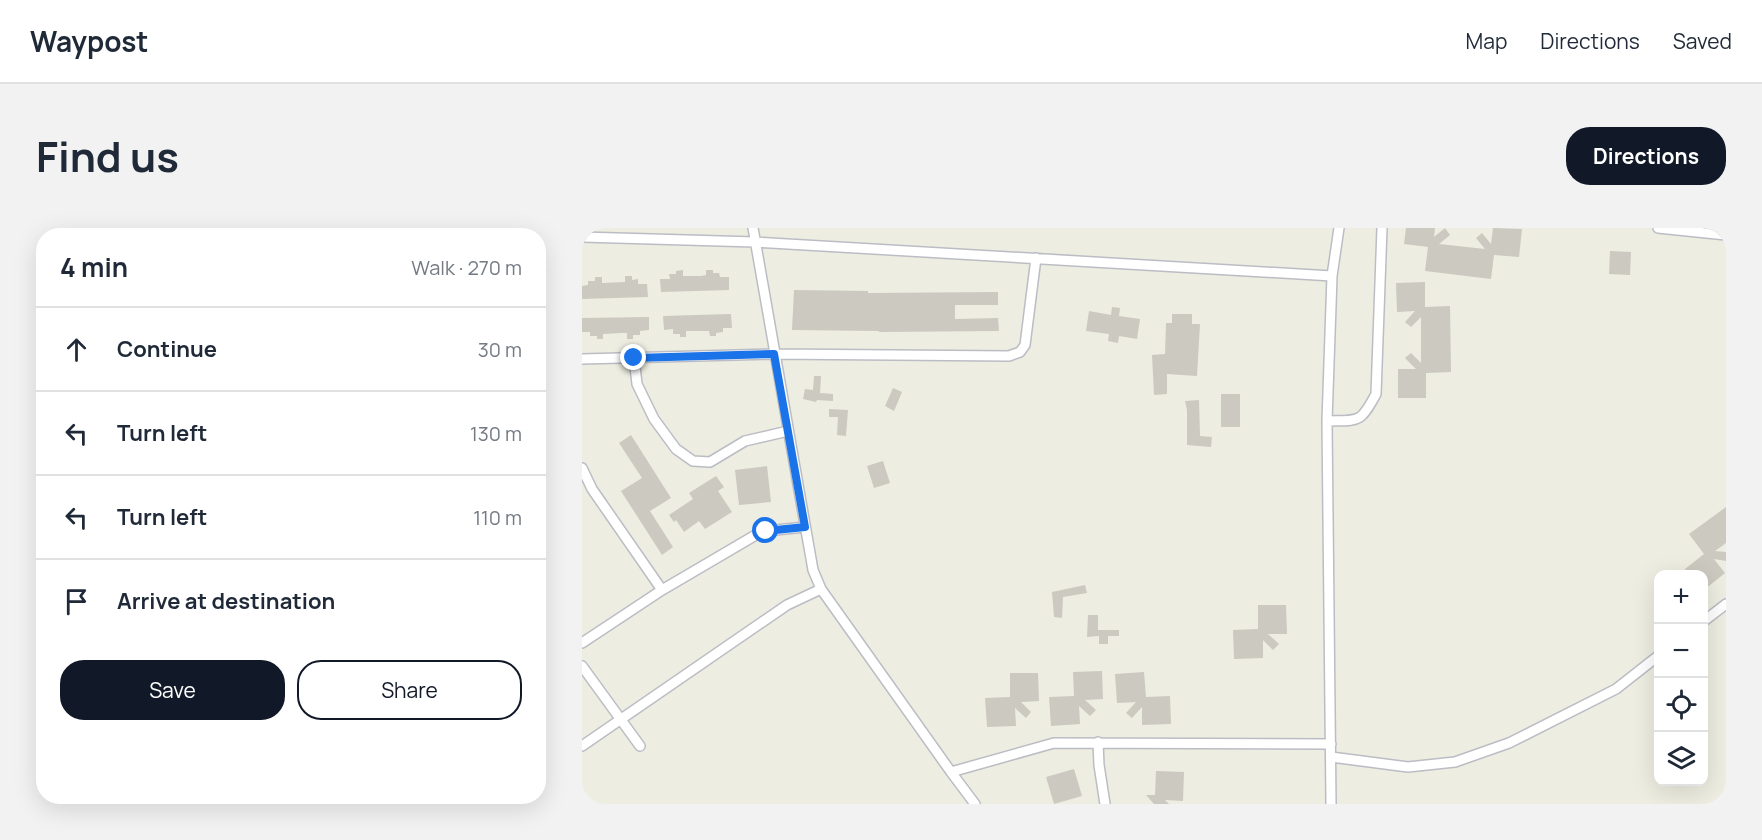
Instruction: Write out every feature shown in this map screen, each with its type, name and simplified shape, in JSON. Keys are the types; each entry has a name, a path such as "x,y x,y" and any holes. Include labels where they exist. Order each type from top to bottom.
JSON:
{"street":[{"path":"753,228 813,570 821,589 975,804"},
{"path":"1331,804 1327,421 1332,276 1339,228"},
{"path":"1327,421 1356,420 1366,413 1376,394 1382,228"},
{"path":"1659,228 1726,235"},
{"path":"582,237 755,242 1332,276"},
{"path":"582,359 774,354 1009,356 1020,352 1025,345 1036,258"},
{"path":"634,358 637,384 654,418 676,449 693,462 710,462 746,441 788,430"},
{"path":"582,468 592,489 662,590"},
{"path":"582,643 662,590 753,536 766,531 805,527"},
{"path":"582,746 787,605 821,589"},
{"path":"1708,618 1726,604"},
{"path":"1331,757 1408,767 1455,762 1509,743 1616,689 1654,660"},
{"path":"582,666 640,746"},
{"path":"1098,742 1099,765 1106,804"},
{"path":"951,772 1054,743 1331,744"}],"building":[{"path":"1406,228 1435,228 1434,237 1445,228 1450,235 1439,244 1485,249 1476,238 1482,233 1491,244 1493,228 1522,229 1519,257 1494,255 1491,279 1425,271 1428,247 1404,244"},
{"path":"1610,251 1631,252 1630,275 1609,274"},
{"path":"683,270 683,276 701,276 706,275 706,270 713,270 713,273 719,273 720,277 729,277 729,290 661,292 660,279 670,279 669,274 676,274 676,271"},
{"path":"625,276 632,276 632,280 638,279 638,284 647,284 648,297 582,299 582,286 588,285 588,281 595,281 595,277 602,277 602,283 625,282"},
{"path":"1425,282 1425,307 1450,306 1451,372 1426,373 1426,398 1398,398 1398,369 1416,369 1405,358 1411,353 1421,363 1421,317 1411,327 1405,322 1415,311 1397,312 1396,283"},
{"path":"794,290 868,291 868,293 998,292 998,305 955,305 955,319 998,318 999,331 792,330"},
{"path":"1112,307 1120,308 1119,316 1140,319 1137,339 1119,336 1118,343 1108,341 1109,334 1086,331 1089,311 1111,315"},
{"path":"731,314 732,328 723,328 723,332 716,333 716,336 710,336 709,331 686,331 686,337 680,337 680,334 673,334 673,329 664,330 663,316"},
{"path":"1172,314 1192,314 1192,324 1200,324 1197,376 1167,374 1167,394 1154,395 1152,355 1165,354 1166,323 1172,323"},
{"path":"649,317 649,330 640,331 640,335 633,335 633,339 627,339 627,333 603,334 603,339 597,339 597,336 590,336 590,332 582,332 582,318"},
{"path":"814,376 821,376 820,393 833,394 833,401 817,400 816,402 803,399 805,389 813,390"},
{"path":"893,388 902,392 894,411 885,406"},
{"path":"1221,394 1240,394 1240,427 1221,427"},
{"path":"1199,400 1200,436 1212,437 1211,447 1187,445 1185,401"},
{"path":"829,409 848,410 846,436 837,435 838,417 829,417"},
{"path":"631,435 671,498 650,511 673,547 662,555 621,491 642,478 619,443"},
{"path":"883,461 890,483 874,488 867,466"},
{"path":"767,466 771,502 739,505 735,470"},
{"path":"716,476 724,487 718,491 732,512 705,529 699,521 684,532 676,520 674,522 669,515 693,499 689,493"},
{"path":"1726,507 1726,543 1715,551 1726,552 1726,561 1714,559 1725,573 1708,587 1708,570 1685,569 1704,554 1689,534"},
{"path":"1085,585 1087,593 1063,597 1062,618 1054,617 1052,592"},
{"path":"1258,605 1286,605 1287,634 1268,634 1279,644 1273,650 1263,640 1263,658 1234,659 1233,630 1258,629"},
{"path":"1088,615 1098,615 1098,630 1119,630 1119,636 1108,636 1108,644 1099,644 1099,636 1087,637"},
{"path":"1102,671 1103,699 1085,700 1096,710 1090,716 1079,706 1080,724 1051,726 1049,697 1074,696 1073,672"},
{"path":"1144,672 1146,697 1170,696 1171,724 1142,725 1142,707 1132,718 1126,713 1136,702 1117,703 1115,674"},
{"path":"1010,673 1038,673 1039,701 1021,702 1031,712 1026,718 1015,708 1016,726 987,727 985,698 1010,697"},
{"path":"1074,769 1082,796 1054,804 1046,777"},
{"path":"1156,771 1184,772 1183,801 1165,800 1169,804 1154,804 1146,795 1155,795"}],"route":[{"path":"634,358 774,354 805,527 766,531"}]}
